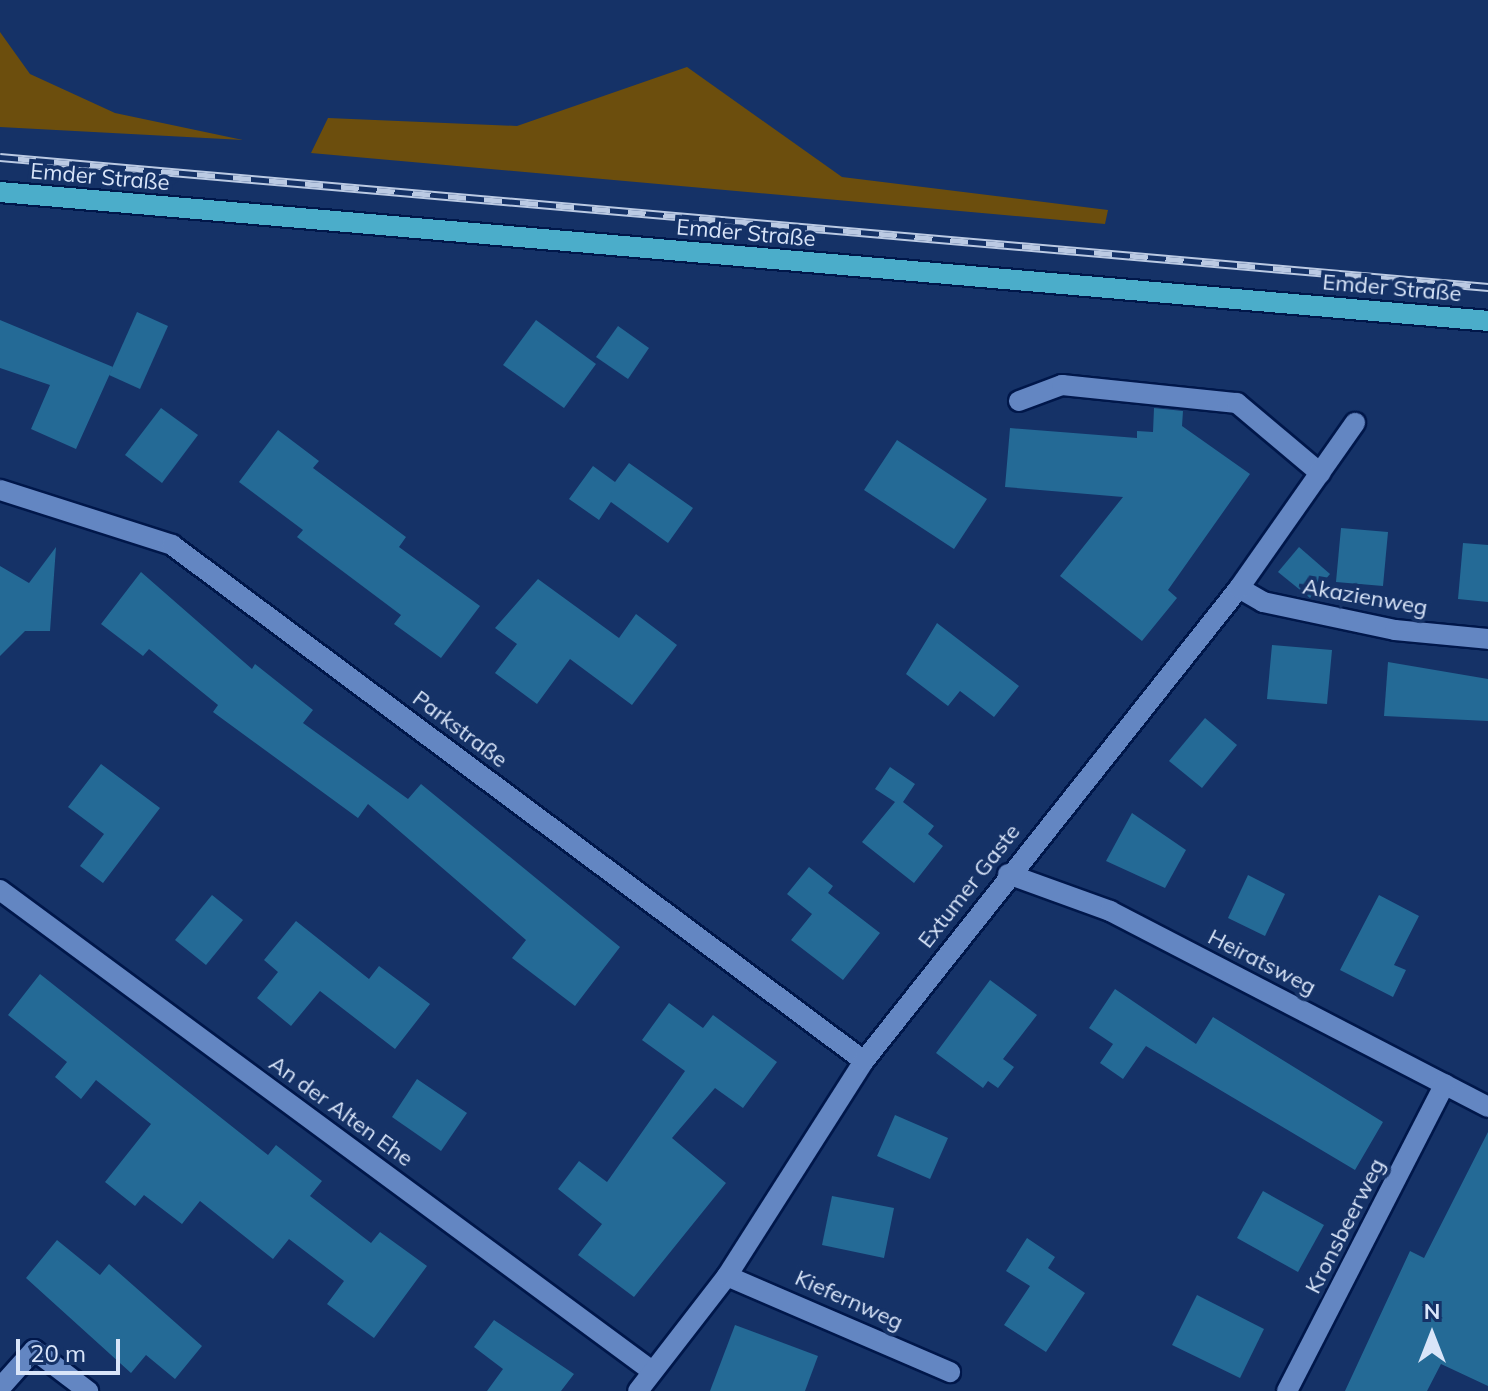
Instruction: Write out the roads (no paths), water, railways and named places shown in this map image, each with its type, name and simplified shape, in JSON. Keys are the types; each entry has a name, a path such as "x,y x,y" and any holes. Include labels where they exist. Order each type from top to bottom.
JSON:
{"main road":[{"name":"Emder Straße","path":"0,192 1488,321"}],"street":[{"path":"1019,401 1062,385 1237,403 1320,473"},
{"name":"Extumer Gaste","path":"638,1391 727,1276 864,1061 1008,874 1239,588 1355,423"},
{"name":"Parkstraße","path":"0,490 172,545 864,1061"},
{"name":"Akazienweg","path":"1239,588 1263,602 1395,630 1488,639"},
{"name":"Heiratsweg","path":"1008,874 1110,911 1488,1107"},
{"name":"An der Alten Ehe","path":"0,890 652,1371"},
{"name":"Kronsbeerweg","path":"1287,1391 1445,1084"},
{"name":"Kiefernweg","path":"727,1276 950,1372"},
{"path":"0,1388 34,1350 88,1391"}],"railway":[{"path":"0,157 1488,287"}]}
